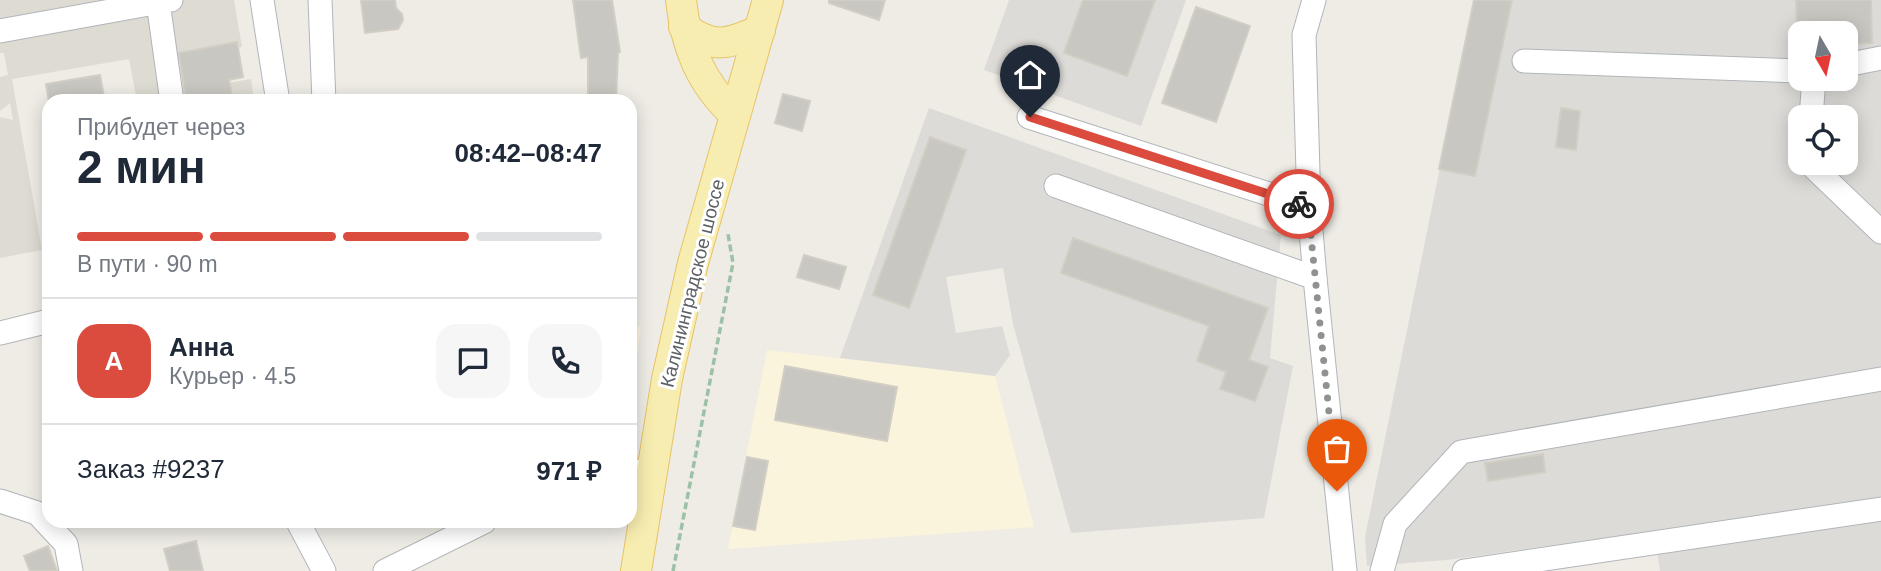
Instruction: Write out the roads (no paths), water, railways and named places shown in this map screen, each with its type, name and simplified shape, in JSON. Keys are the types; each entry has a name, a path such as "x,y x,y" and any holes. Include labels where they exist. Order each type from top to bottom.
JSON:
{"main road":[{"name":"Калининградское шоссе","path":"636,571 641,471 667,379 693,263 768,0"},
{"path":"682,13 696,37 709,41 738,40 760,30"},
{"path":"682,13 689,47 701,73 720,102 735,115"}],"street":[{"path":"262,0 277,94"},
{"path":"320,0 324,94"},
{"path":"1314,0 1304,36 1308,207 1345,571"},
{"path":"0,31 164,1 171,94"},
{"path":"1858,63 1881,58"},
{"path":"1524,61 1788,71"},
{"path":"1030,117 1308,207"},
{"path":"1822,175 1881,232"},
{"path":"1056,186 1315,278"},
{"path":"0,332 42,323"},
{"path":"1382,571 1395,524 1461,452 1881,379"},
{"path":"0,501 37,513 42,518"},
{"path":"1464,571 1881,509"},
{"path":"51,528 66,544 71,571"},
{"path":"301,528 324,571"},
{"path":"385,571 472,528"}]}
